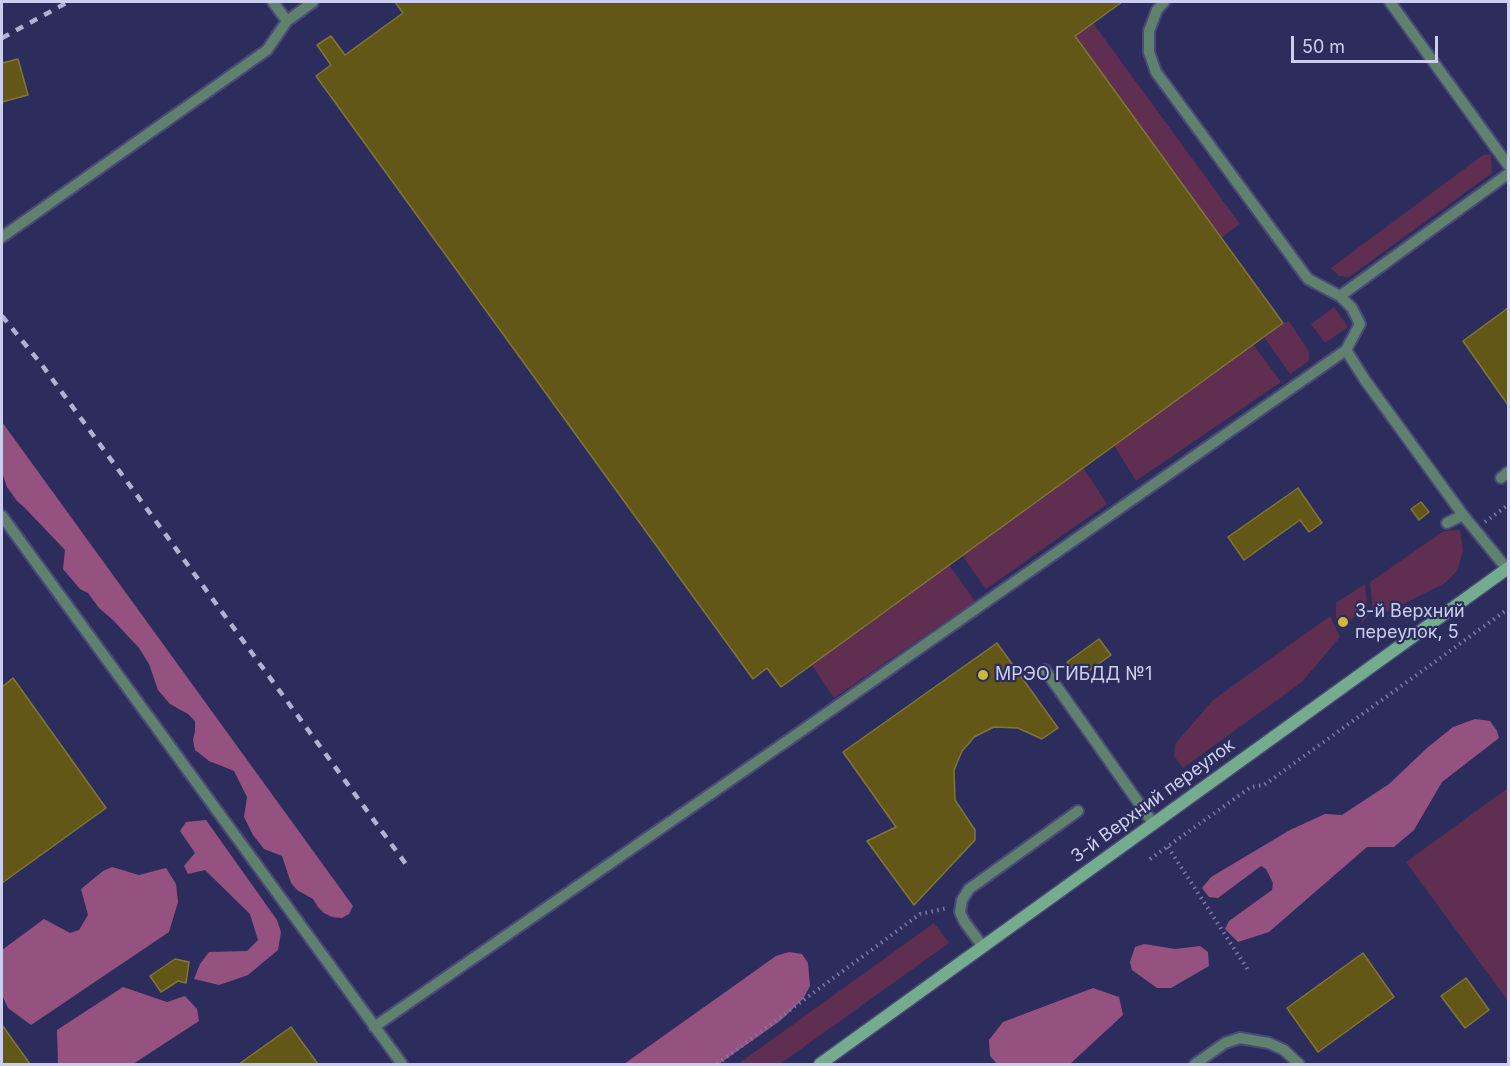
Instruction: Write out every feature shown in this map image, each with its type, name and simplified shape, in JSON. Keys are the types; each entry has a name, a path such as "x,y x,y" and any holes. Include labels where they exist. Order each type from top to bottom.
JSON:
{"street":[{"name":"3-й Верхний переулок","path":"820,1065 1508,569"}],"lane":[{"path":"273,2 287,21"},
{"path":"2,237 267,50 287,21 313,2"},
{"path":"374,1027 1346,350 1360,324 1352,308 1340,296 1308,279 1156,72 1149,52 1149,31 1157,10 1164,2"},
{"path":"1390,2 1509,165"},
{"path":"1340,296 1509,174"},
{"path":"1346,350 1462,515 1508,569"},
{"path":"1447,523 1462,515"},
{"path":"2,516 402,1065"},
{"path":"1045,670 1153,823"},
{"path":"983,947 960,912 962,900 969,889 1078,811"},
{"path":"1195,1065 1226,1043 1240,1038 1269,1043 1284,1050 1299,1065"}],"path":[{"path":"1474,529 1509,505"},
{"path":"1150,859 1251,787 1264,785 1509,609"},
{"path":"1168,847 1248,970"},
{"path":"717,1065 920,914 961,906"}],"shaded area":[{"path":"1093,23 1240,224 1221,238 1075,36"},
{"path":"1491,154 1492,173 1349,277 1339,276 1331,268 1483,155"},
{"path":"1334,307 1348,327 1325,343 1311,324"},
{"path":"1289,321 1309,352 1309,361 1290,374 1264,337"},
{"path":"1253,344 1281,382 1136,481 1114,445"},
{"path":"2,422 353,906 349,914 342,918 324,913 313,899 297,890 291,883 282,856 264,849 253,835 244,817 247,797 234,771 209,761 195,750 193,740 195,721 188,714 170,704 158,690 149,664 139,648 63,569 65,550 17,501 7,487 2,473"},
{"path":"1083,467 1107,504 986,589 962,555"},
{"path":"1460,530 1463,551 1457,571 1445,583 1385,613 1373,613 1370,582 1444,531"},
{"path":"949,565 975,601 834,698 812,665"},
{"path":"1365,584 1368,616 1363,622 1358,614 1341,628 1336,617 1336,603"},
{"path":"1330,616 1340,637 1302,682 1183,768 1174,756 1175,744 1213,700"},
{"path":"1475,719 1490,721 1499,738 1442,782 1414,830 1394,847 1367,847 1269,932 1238,942 1225,929 1229,921 1272,890 1273,883 1266,869 1261,866 1218,898 1209,897 1202,888 1211,877 1290,830 1325,814 1342,815 1389,784 1453,727"},
{"path":"1508,788 1508,1001 1406,862"},
{"path":"206,820 277,920 281,932 278,950 248,975 219,985 194,979 200,964 209,952 247,951 258,940 250,914 205,870 188,874 184,866 195,853 180,831 186,822"},
{"path":"112,867 139,875 166,868 176,884 178,902 169,932 31,1025 8,1008 2,995 2,950 44,919 70,933 79,930 88,915 81,889 103,871"},
{"path":"934,923 949,943 780,1064 738,1064"},
{"path":"1144,944 1175,949 1200,946 1208,952 1209,966 1171,988 1157,988 1132,970 1130,962 1135,947"},
{"path":"789,952 802,954 808,963 810,986 803,999 780,1021 719,1064 624,1064 776,956"},
{"path":"123,987 167,1002 185,996 197,1009 199,1021 133,1064 58,1064 57,1030"},
{"path":"1093,988 1119,997 1123,1015 1070,1064 997,1064 990,1056 989,1040 1003,1022"}],"building":[{"path":"395,2 1122,2 1075,36 1283,323 781,687 767,668 753,679 316,76 331,65 317,45 331,36 345,55 403,13"},
{"path":"18,59 28,95 2,102 2,63"},
{"path":"1508,308 1508,405 1463,341"},
{"path":"1298,488 1322,523 1309,532 1300,520 1244,560 1228,537"},
{"path":"1421,502 1429,512 1419,520 1411,509"},
{"path":"1099,639 1111,655 1079,678 1067,662"},
{"path":"997,643 1058,728 1042,739 1018,728 994,727 974,737 962,751 954,770 955,800 975,830 975,840 914,905 867,841 896,827 843,752"},
{"path":"13,678 106,808 2,883 2,687"},
{"path":"1363,953 1394,997 1318,1052 1287,1008"},
{"path":"175,959 189,962 186,983 178,981 161,992 150,976"},
{"path":"1466,978 1489,1010 1465,1028 1441,996"},
{"path":"2,1025 30,1064 2,1064"},
{"path":"291,1027 318,1064 239,1064"}],"railway":[{"path":"2,38 68,2"},
{"path":"2,316 42,365 408,867"}],"place":[{"name":"3-й Верхний переулок, 5","path":"1343,622"},
{"name":"МРЭО ГИБДД №1","path":"983,675"}]}
